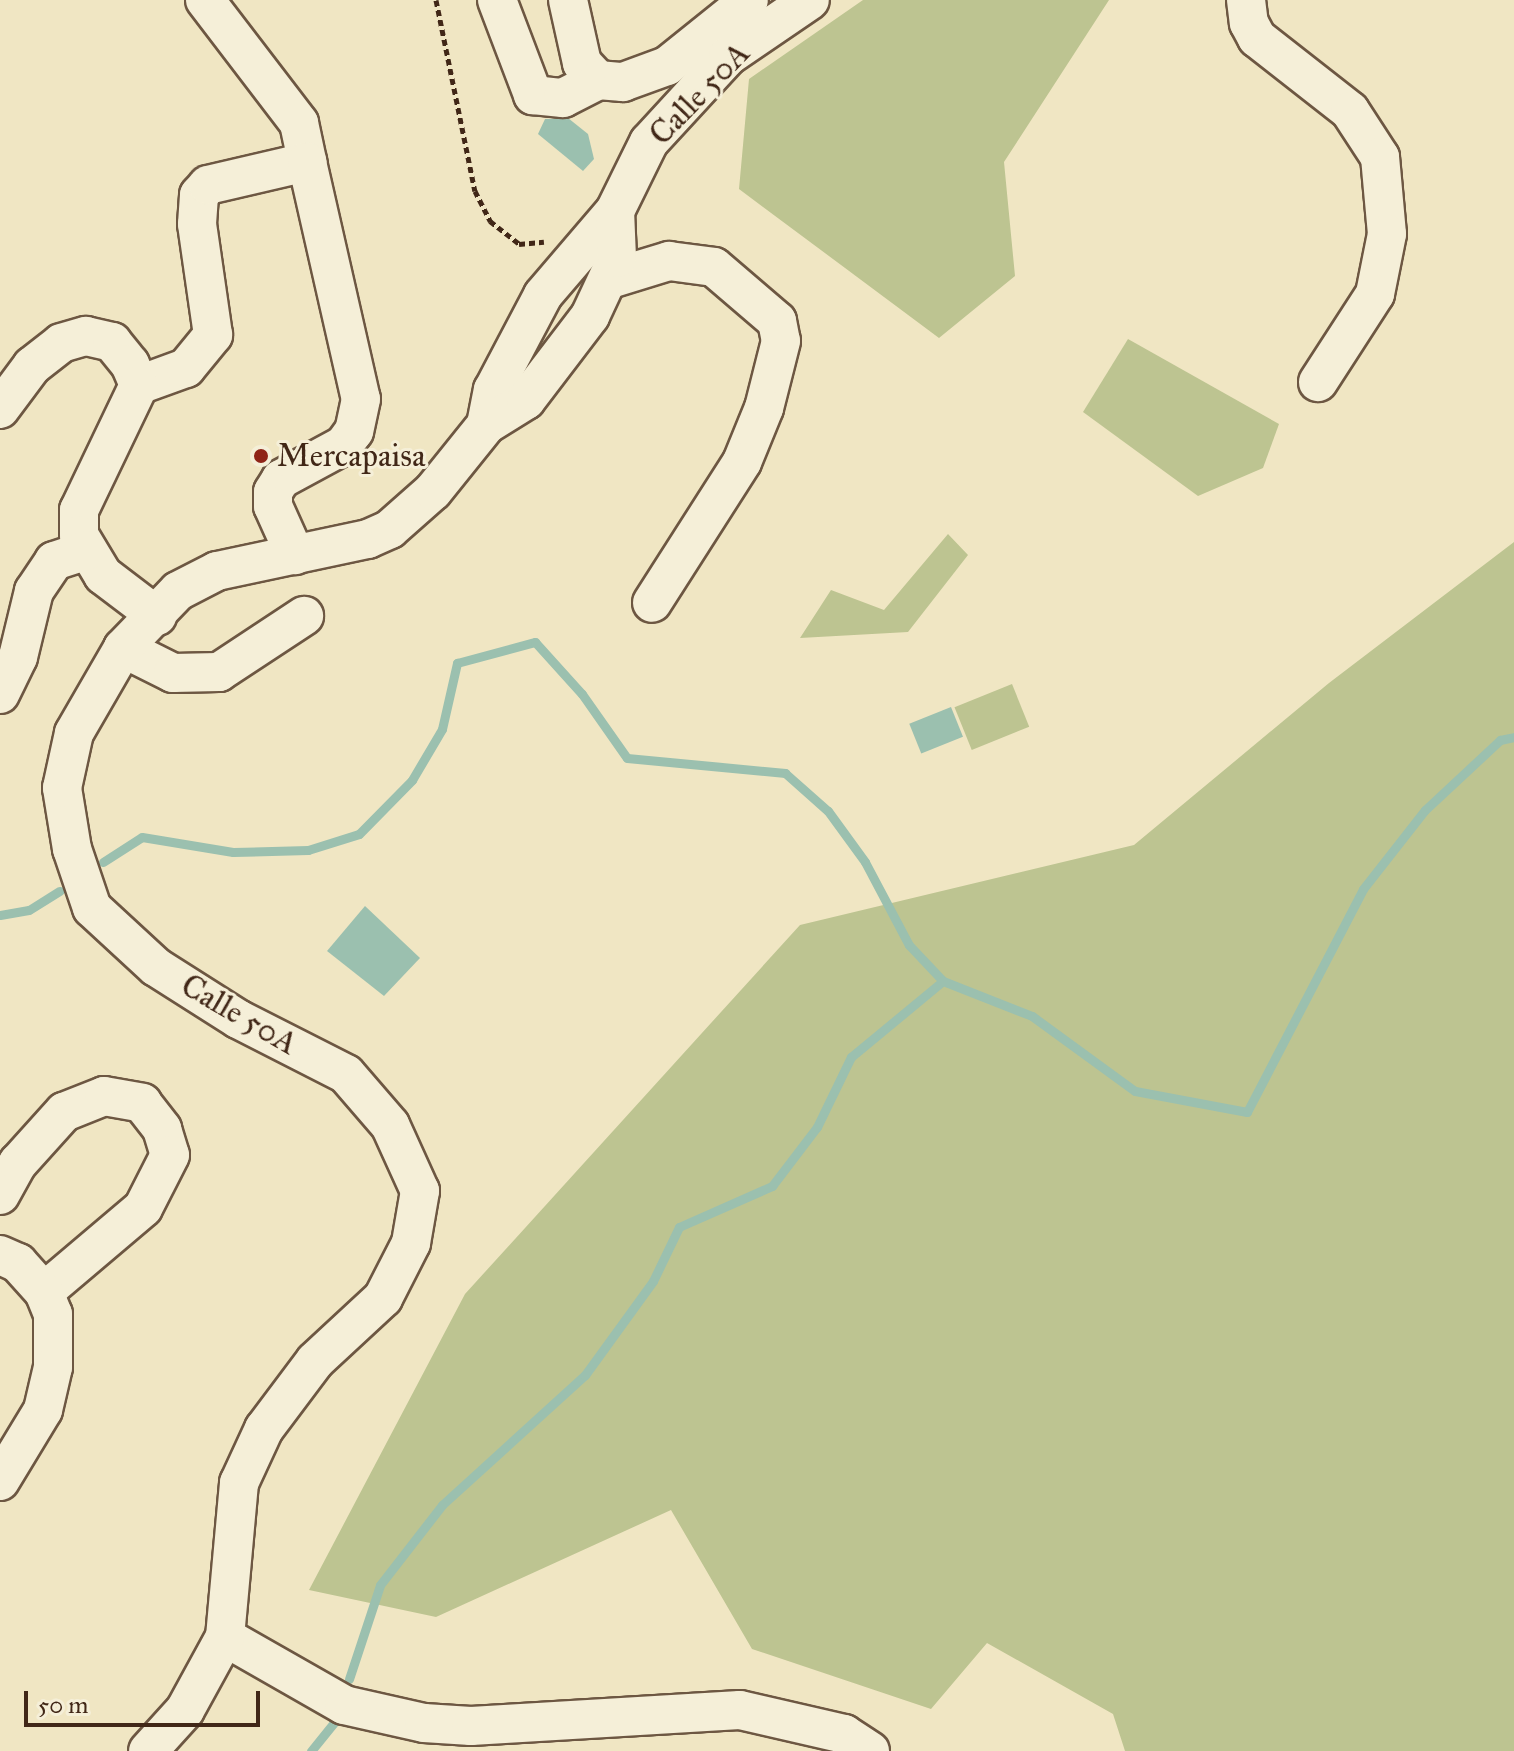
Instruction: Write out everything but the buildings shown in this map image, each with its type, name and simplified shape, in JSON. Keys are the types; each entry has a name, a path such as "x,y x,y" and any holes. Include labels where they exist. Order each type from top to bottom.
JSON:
{"street":[{"path":"205,0 299,123 361,399 354,431 344,445 276,485 273,506 295,555"},
{"path":"497,0 533,95 563,98 598,80 623,82 667,66 749,0"},
{"path":"568,0 582,63 598,80"},
{"name":"Calle 50A","path":"486,425 493,390 543,295 615,211 649,142 728,56 810,0"},
{"path":"1246,0 1249,23 1257,38 1350,111 1380,157 1387,234 1375,294 1318,382"},
{"path":"157,616 103,575 79,535 79,510 139,385 186,368 213,335 197,224 199,195 208,185 307,162"},
{"name":"Calle 50A","path":"148,1751 185,1710 225,1637 239,1483 264,1429 315,1361 383,1298 411,1243 420,1191 390,1125 346,1074 238,1019 156,967 92,908 72,849 62,788 74,733 123,648 178,591 217,571 295,555 390,529 433,491 486,425 526,400 590,316 610,279 617,258 615,211"},
{"path":"610,279 669,261 714,267 777,321 781,341 742,462 652,603"},
{"path":"0,409 45,352 86,336 112,342 139,385"},
{"path":"0,694 18,657 34,591 54,561 87,550"},
{"path":"123,648 173,673 219,672 304,616"},
{"path":"0,1195 18,1163 64,1112 104,1096 142,1103 162,1129 170,1155 143,1208 44,1292"},
{"path":"0,1481 43,1410 53,1367 53,1314 44,1292 9,1259"},
{"path":"225,1637 344,1705 379,1715 471,1726 740,1710 844,1734 870,1751"}],"path":[{"path":"436,0 475,191 490,221 519,244 560,241"}],"shaded area":[{"path":"863,0 1109,0 1004,162 1015,276 939,338 739,189 749,79"},
{"path":"568,118 588,134 594,159 583,171 538,134 545,119"},
{"path":"1128,339 1279,424 1263,468 1198,496 1083,412"},
{"path":"948,534 968,555 908,632 800,638 831,590 884,610"},
{"path":"1514,542 1514,1751 1125,1751 1113,1714 987,1643 931,1709 752,1649 671,1510 436,1617 309,1590 465,1294 800,925 1134,845 1329,683"},
{"path":"1012,684 1029,727 972,750 955,707"},
{"path":"951,707 963,737 921,754 909,724"},
{"path":"365,906 420,958 384,996 327,951"}],"waterway":[{"path":"103,862 142,837 233,852 308,850 359,834 412,780 442,729 457,663 535,642 582,694 627,758 785,773 828,811 865,862 909,945 943,981"},
{"path":"349,1679 380,1585 442,1505 585,1375 653,1281 679,1227 772,1186 817,1127 851,1057 943,981 1032,1016 1135,1091 1247,1112 1363,889 1425,810 1500,740 1514,737"},
{"path":"0,915 29,910 59,891"},
{"path":"311,1751 336,1720"}],"place":[{"name":"Mercapaisa","path":"261,456"}]}
